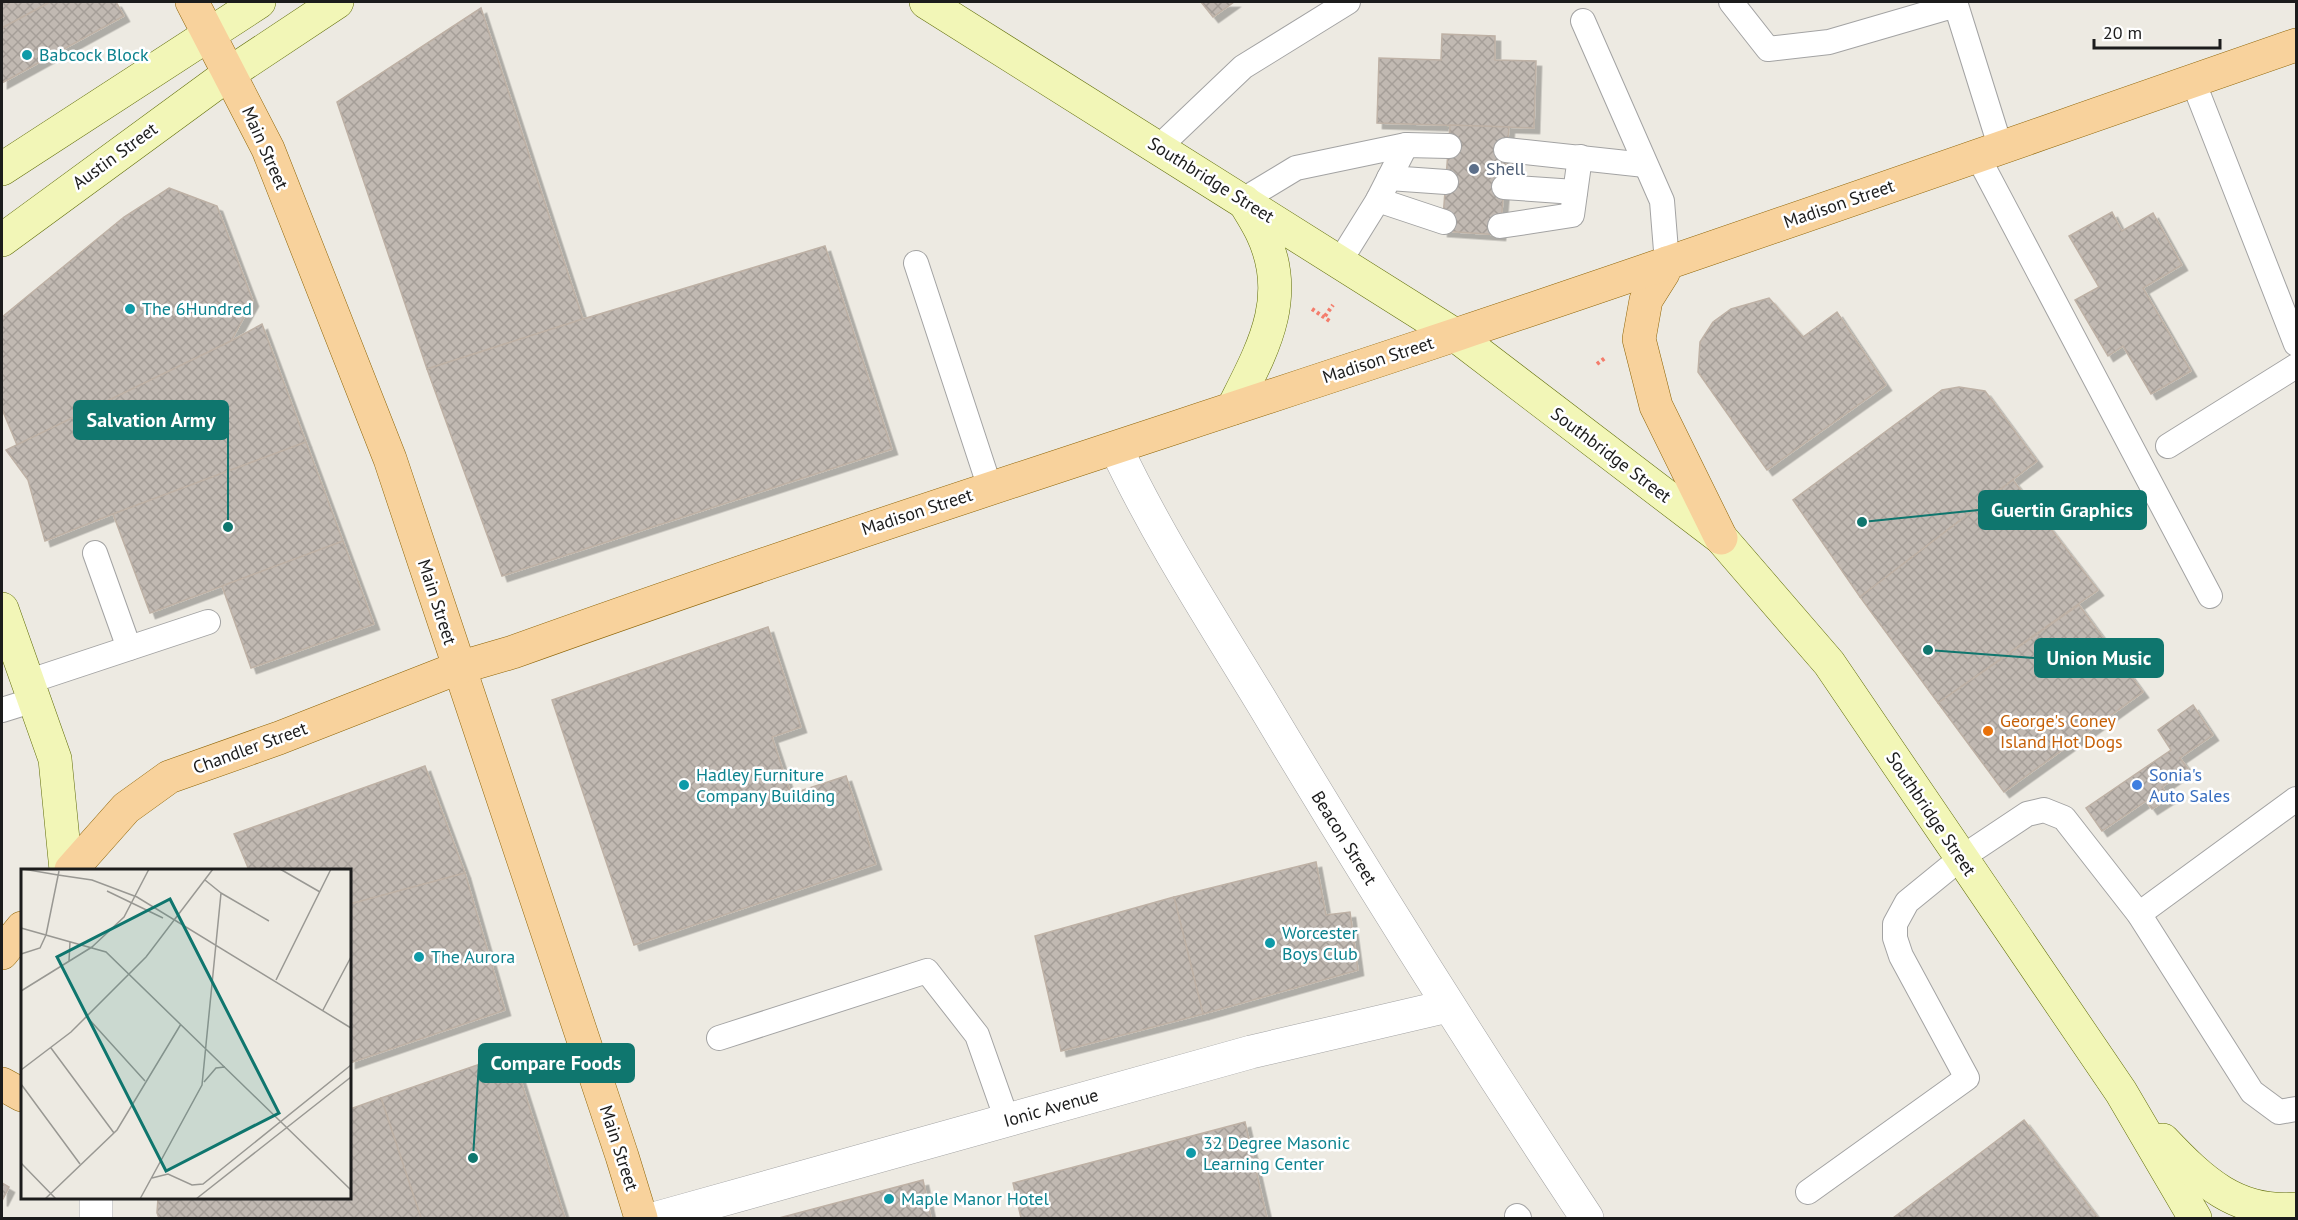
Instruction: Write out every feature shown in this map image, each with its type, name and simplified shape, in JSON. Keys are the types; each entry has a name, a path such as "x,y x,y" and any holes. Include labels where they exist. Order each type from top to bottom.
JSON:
{"main road":[{"name":"Main Street","path":"192,2 268,149 386,448 641,1218"},
{"path":"2,169 259,2"},
{"name":"Austin Street","path":"2,240 230,73 337,2"},
{"name":"Southbridge Street","path":"926,2 1455,335 1721,538 1829,663 2121,1092 2195,1218"},
{"name":"Madison Street","path":"458,669 990,488 1455,335 1989,153 2296,45"},
{"path":"1233,408 1255,365 1271,325 1276,296 1273,270 1263,235 1243,200"},
{"path":"1667,263 1646,300 1639,339 1656,406 1721,538"},
{"path":"2,609 55,759 66,869"},
{"name":"Chandler Street","path":"72,869 126,808 168,777 290,734 458,669"},
{"path":"2,953 21,929"},
{"path":"2,1084 21,1094"},
{"name":"Southbridge Street","path":"2121,1092 2180,1159 2215,1188 2240,1202 2253,1206 2267,1209 2296,1209"}],"street":[{"name":"Beacon Street","path":"1116,448 1138,496 1297,762 1448,1006 1587,1218"},
{"name":"Ionic Avenue","path":"657,1218 1251,1052 1448,1006"},
{"path":"96,1199 96,1218"}],"lane":[{"path":"1159,147 1243,67 1348,2"},
{"path":"1731,2 1768,49 1829,42 1961,3 1989,153 2210,596"},
{"path":"1583,21 1662,201 1667,263"},
{"path":"2193,81 2296,344"},
{"path":"1340,261 1378,200 1406,145"},
{"path":"1243,200 1296,168 1406,145 1449,146"},
{"path":"1506,150 1645,165"},
{"path":"1500,226 1572,215 1580,157"},
{"path":"1389,178 1446,182"},
{"path":"1503,187 1575,192"},
{"path":"1378,200 1444,222"},
{"path":"916,263 990,488"},
{"path":"2168,446 2296,366"},
{"path":"95,553 129,648"},
{"path":"2,710 31,691 129,648 208,622"},
{"path":"2139,914 2296,799"},
{"path":"1808,1192 1967,1078 1900,956 1895,938 1895,924 1907,902 1960,858 2027,814 2044,810 2064,818 2139,914 2252,1092 2279,1112 2296,1109"},
{"path":"719,1038 927,971 977,1035 1007,1120"}],"path":[{"path":"1331,322 1326,316 1335,302"}],"building":[{"path":"2,2 50,2 2,28"},
{"name":"Babcock Block","path":"50,2 116,2 124,16 2,83 2,28"},
{"path":"1201,2 1234,2 1213,17"},
{"path":"481,8 583,319 427,369 337,102"},
{"path":"1442,34 1495,36 1495,60 1536,61 1534,128 1377,123 1379,58 1441,60"},
{"path":"1450,125 1509,127 1500,235 1442,231"},
{"name":"The 6Hundred","path":"169,188 217,206 253,301 231,341 17,445 2,409 2,317 124,217"},
{"path":"2112,212 2122,231 2153,213 2182,265 2143,288 2191,371 2151,394 2123,346 2108,356 2075,300 2099,287 2069,236"},
{"path":"825,246 892,449 502,576 427,369"},
{"path":"1769,298 1803,337 1837,312 1886,385 1767,470 1698,372 1700,342 1713,322 1731,309"},
{"path":"262,324 306,442 45,541 28,480 6,450"},
{"path":"1959,387 1985,391 2037,461 1860,597 1793,500 1942,390"},
{"path":"306,442 343,541 150,613 113,514"},
{"path":"2013,480 2098,590 1938,703 1860,597"},
{"path":"343,541 374,624 251,668 222,586"},
{"path":"2079,605 2143,692 2004,792 1938,703"},
{"name":"Hadley Furniture Company Building","path":"768,627 801,727 772,737 791,794 846,776 876,864 634,945 552,700"},
{"path":"2193,705 2213,735 2180,758 2188,769 2162,787 2169,798 2152,809 2146,801 2102,831 2086,808 2171,750 2158,730"},
{"path":"425,766 465,873 351,904 351,869 249,869 234,834"},
{"name":"Worcester Boys Club","path":"1316,862 1326,915 1350,912 1358,970 1203,1014 1174,897"},
{"name":"The Aurora","path":"465,873 505,1010 351,1063 351,904"},
{"path":"1174,897 1203,1014 1061,1051 1035,936"},
{"path":"512,1053 565,1218 421,1218 381,1098"},
{"path":"381,1098 421,1218 159,1218 158,1199 351,1199 351,1109"},
{"path":"2024,1120 2098,1218 1893,1218 1983,1151"},
{"name":"32 Degree Masonic Learning Center","path":"1245,1122 1267,1218 1021,1218 1013,1183"},
{"name":"Maple Manor Hotel","path":"923,1180 931,1218 779,1218"},
{"path":"2,1183 9,1187 2,1201"}],"place":[{"name":"Babcock Block","path":"27,55"},
{"name":"Shell","path":"1474,169"},
{"name":"The 6Hundred","path":"130,309"},
{"name":"Guertin Graphics","path":"1862,522"},
{"name":"Salvation Army","path":"228,527"},
{"name":"Union Music","path":"1928,650"},
{"name":"George's Coney Island Hot Dogs","path":"1988,731"},
{"name":"Hadley Furniture Company Building","path":"684,785"},
{"name":"Sonia's Auto Sales","path":"2137,785"},
{"name":"Worcester Boys Club","path":"1270,943"},
{"name":"The Aurora","path":"419,957"},
{"name":"32 Degree Masonic Learning Center","path":"1191,1153"},
{"name":"Compare Foods","path":"473,1158"},
{"name":"Maple Manor Hotel","path":"889,1199"}]}
